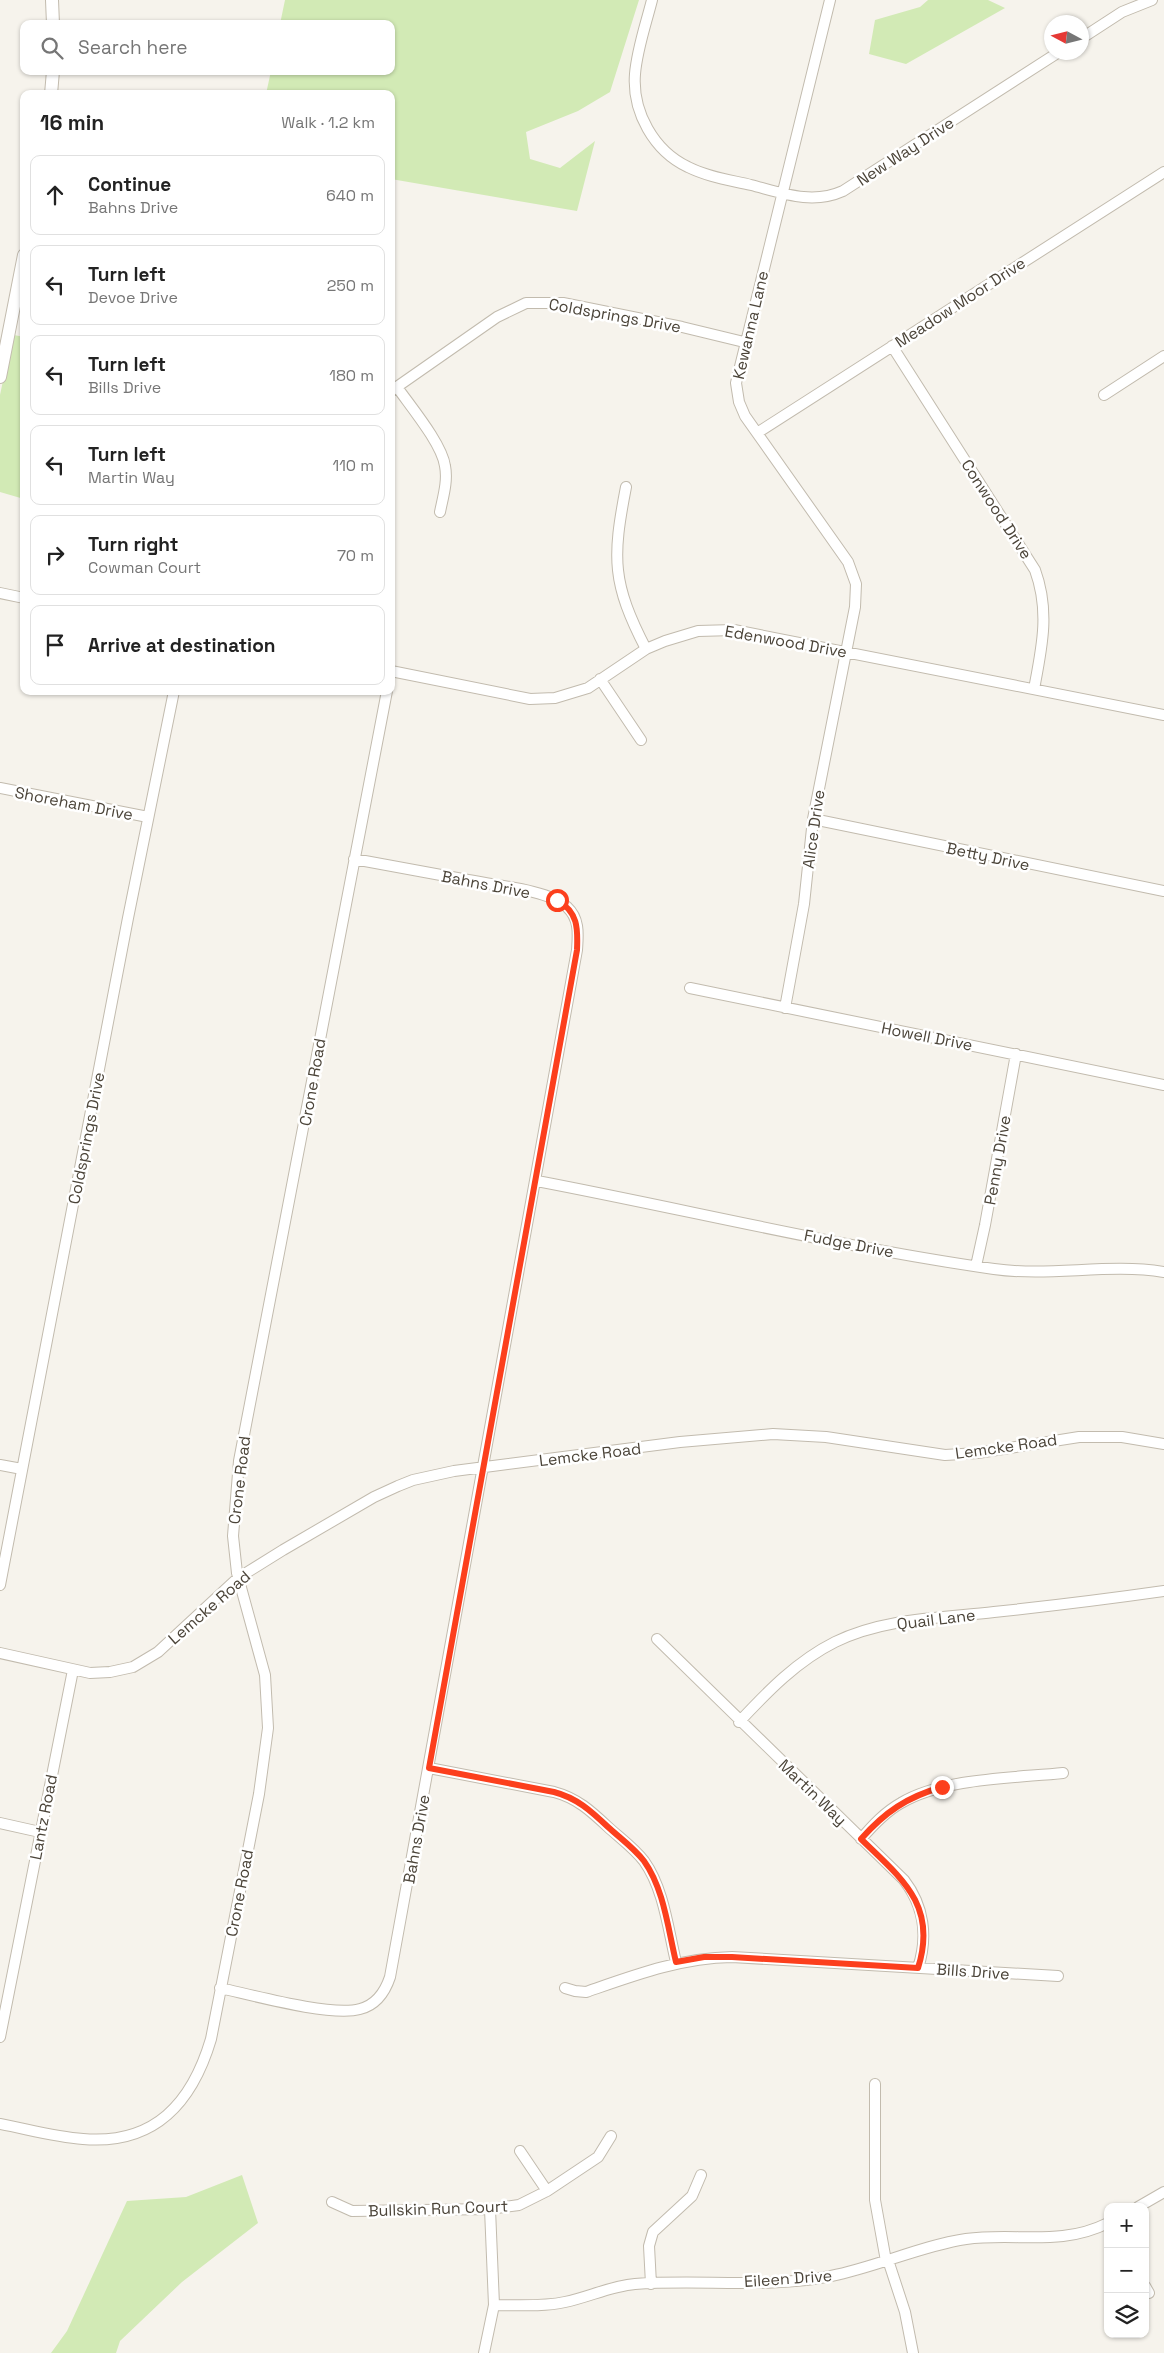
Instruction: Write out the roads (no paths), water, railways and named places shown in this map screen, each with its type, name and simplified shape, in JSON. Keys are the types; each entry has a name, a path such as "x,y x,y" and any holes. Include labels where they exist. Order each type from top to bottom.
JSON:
{"street":[{"path":"52,0 53,20"},
{"name":"New Way Drive","path":"652,0 635,74 636,100 645,124 660,147 677,161 696,171 813,199 843,191 1047,60"},
{"name":"Kewanna Lane","path":"830,0 736,373 736,392 742,411 852,570 856,584 856,598 846,651"},
{"path":"1089,33 1122,12 1152,0"},
{"path":"51,90 53,75"},
{"name":"Meadow Moor Drive","path":"757,433 1164,172"},
{"path":"0,377 20,275"},
{"name":"Coldsprings Drive","path":"395,388 497,316 526,303 563,303 682,326 744,342"},
{"name":"Conwood Drive","path":"892,346 1035,570 1043,594 1045,623 1044,642 1034,689"},
{"path":"1104,395 1164,356"},
{"path":"395,390 438,445 444,458 446,481 440,512"},
{"path":"626,487 616,545 617,573 624,603 646,649"},
{"path":"0,593 20,597"},
{"name":"Edenwood Drive","path":"395,672 530,699 555,698 572,694 600,679 646,649 674,637 717,629 734,630 846,651 1164,715"},
{"name":"Alice Drive","path":"786,1008 804,904 813,819 846,651"},
{"path":"600,679 641,740"},
{"name":"Coldsprings Drive","path":"0,1585 173,695"},
{"name":"Crone Road","path":"0,2124 71,2138 96,2140 127,2136 161,2119 186,2095 198,2074 211,2039 259,1794 268,1728 265,1675 238,1578 233,1536 239,1461 386,695"},
{"name":"Shoreham Drive","path":"0,788 148,817"},
{"name":"Betty Drive","path":"813,819 1164,891"},
{"name":"Bahns Drive","path":"220,1988 326,2010 342,2011 360,2009 380,1997 387,1985 392,1970 537,1181 577,950 578,930 574,915 557,900 528,891 354,859"},
{"name":"Howell Drive","path":"690,988 1164,1085"},
{"name":"Penny Drive","path":"976,1266 1016,1054"},
{"name":"Fudge Drive","path":"537,1181 902,1254 976,1266 1032,1272 1134,1269 1164,1272"},
{"name":"Lemcke Road","path":"73,1670 110,1672 133,1667 149,1658 238,1578 333,1520 398,1486 424,1477 483,1467 680,1442 774,1434 826,1437 945,1454 978,1453 1079,1436 1122,1437 1164,1444"},
{"path":"0,1465 22,1469"},
{"name":"Quail Lane","path":"739,1722 766,1693 801,1663 834,1643 866,1630 924,1619 1164,1591"},
{"name":"Martin Way","path":"657,1639 739,1722 904,1880 915,1897 924,1932 923,1950 918,1968"},
{"path":"0,1652 73,1670"},
{"name":"Lantz Road","path":"0,2037 73,1670"},
{"path":"429,1768 554,1792 571,1797 585,1806 636,1852 650,1870 658,1887 676,1962"},
{"path":"861,1839 878,1820 893,1808 911,1797 931,1790 953,1785 1063,1773"},
{"path":"0,1823 40,1832"},
{"name":"Bills Drive","path":"565,1988 575,1992 586,1992 676,1962 704,1957 732,1957 1058,1976"},
{"path":"875,2084 875,2200 887,2260 905,2312 913,2353"},
{"name":"Bullskin Run Court","path":"332,2202 352,2211 490,2209 519,2205 547,2191 598,2156 611,2136"},
{"path":"520,2151 547,2191"},
{"path":"651,2284 650,2246 653,2232 692,2196 701,2175"},
{"path":"1145,2203 1164,2192"},
{"path":"484,2353 494,2305 490,2209"},
{"name":"Eileen Drive","path":"494,2305 553,2304 627,2285 762,2283 812,2280 847,2273 918,2250 967,2239 1051,2239 1085,2232 1104,2225"}]}
